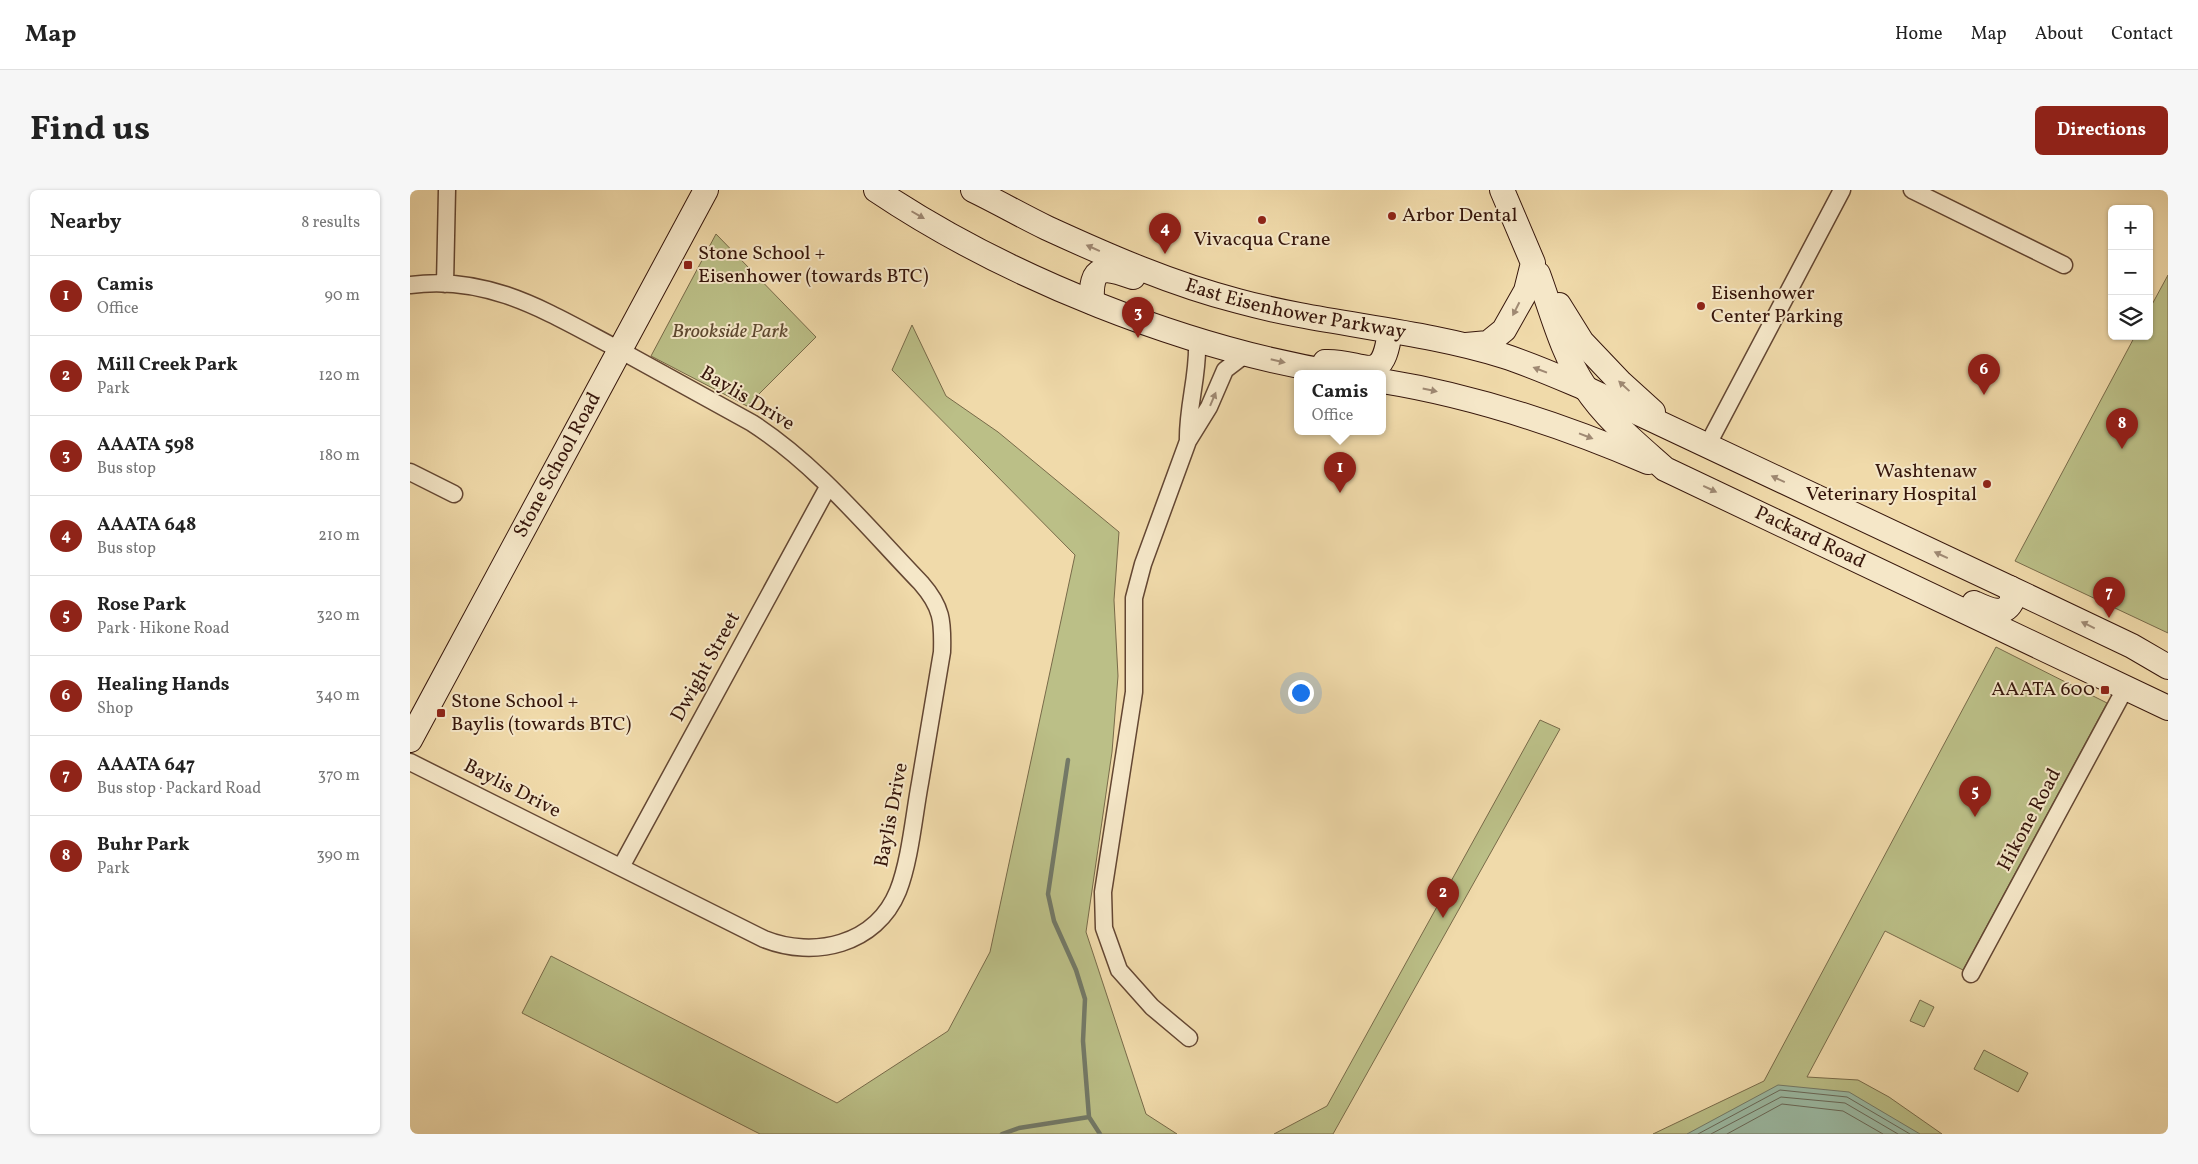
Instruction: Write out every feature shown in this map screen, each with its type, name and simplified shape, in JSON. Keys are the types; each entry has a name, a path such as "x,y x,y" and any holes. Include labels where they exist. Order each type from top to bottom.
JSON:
{"main road":[{"name":"Stone School Road","path":"413,727 621,351 706,190"},
{"path":"876,190 958,238 1034,276 1092,302 1197,340 1246,354 1320,370"},
{"name":"East Eisenhower Parkway","path":"973,190 1055,231 1124,261 1195,288 1238,301 1282,311 1460,345 1504,356 1585,388 1627,408"},
{"name":"Packard Road","path":"1502,190 1536,269 1566,353 1585,388 1612,420 1665,469 2168,708"},
{"path":"1092,302 1092,280 1096,274 1105,269 1165,288 1179,290 1195,288"},
{"path":"1460,345 1488,343 1504,330 1536,269"},
{"path":"1536,269 1582,342 1621,383 1673,430"},
{"path":"1304,367 1328,362 1372,368 1380,364 1385,357 1390,331"},
{"path":"1386,382 1465,397 1538,418 1665,469"},
{"name":"Packard Road","path":"1627,408 2132,646 2168,666"},
{"path":"1878,569 1920,578 1995,612 2003,611 2011,604 2013,595 2010,588"},
{"path":"2028,640 2061,646 2082,654 2168,696"}],"street":[{"path":"445,284 447,190"},
{"path":"1707,446 1842,190"},
{"path":"1912,190 2064,266"},
{"name":"Baylis Drive","path":"410,285 445,284 491,289 533,304 759,427 801,459 933,596 941,613 942,652 914,814 898,891 888,909 874,926 858,937 833,946 813,949 782,946 764,939 410,762"},
{"path":"1188,441 1189,408 1198,363 1197,340"},
{"path":"1189,1038 1152,1007 1120,970 1104,928 1103,892 1134,692 1134,598 1143,564 1188,441 1209,407 1225,370 1246,354"},
{"path":"410,472 454,494"},
{"name":"Dwight Street","path":"621,867 828,487"},
{"name":"Hikone Road","path":"1972,974 2126,687"}],"green space":[{"name":"Brookside Park","path":"716,234 816,337 747,406 651,356"},
{"path":"2168,275 2168,633 2015,561 2133,340 2153,340 2153,303"},
{"path":"912,325 946,396 998,432 1119,532 1114,600 1118,676 1112,752 1086,932 1146,1114 1177,1134 760,1134 522,1013 551,956 837,1103 948,1031 990,952 1075,555 892,370"},
{"path":"1996,647 2107,703 1963,970 1885,931 1807,1077 1858,1080 1889,1097 1942,1134 1653,1134 1764,1081"},
{"path":"1540,720 1560,729 1333,1134 1274,1134 1327,1106"},
{"path":"1920,1000 1934,1007 1924,1027 1910,1021"},
{"path":"1984,1050 2028,1073 2018,1092 1974,1069"}],"water":[{"path":"1778,1085 1849,1092 1920,1134 1687,1134"}],"waterway":[{"path":"1068,760 1048,894 1054,921 1076,970 1085,999 1083,1041 1089,1117 1100,1134"},
{"path":"1002,1134 1019,1128 1089,1117"}],"place":[{"name":"Arbor Dental","path":"1392,216"},
{"name":"Vivacqua Crane","path":"1262,220"},
{"name":"AAATA 648","path":"1165,254"},
{"name":"Stone School + Eisenhower (towards BTC)","path":"688,265"},
{"name":"Eisenhower Center Parking","path":"1701,306"},
{"name":"AAATA 598","path":"1138,338"},
{"name":"Healing Hands","path":"1984,395"},
{"name":"Buhr Park","path":"2122,449"},
{"name":"Washtenaw Veterinary Hospital","path":"1987,484"},
{"name":"Camis","path":"1340,493"},
{"name":"AAATA 647","path":"2109,618"},
{"name":"AAATA 600","path":"2105,690"},
{"name":"Stone School + Baylis (towards BTC)","path":"441,713"},
{"name":"Rose Park","path":"1975,817"},
{"name":"Mill Creek Park","path":"1443,918"}]}
